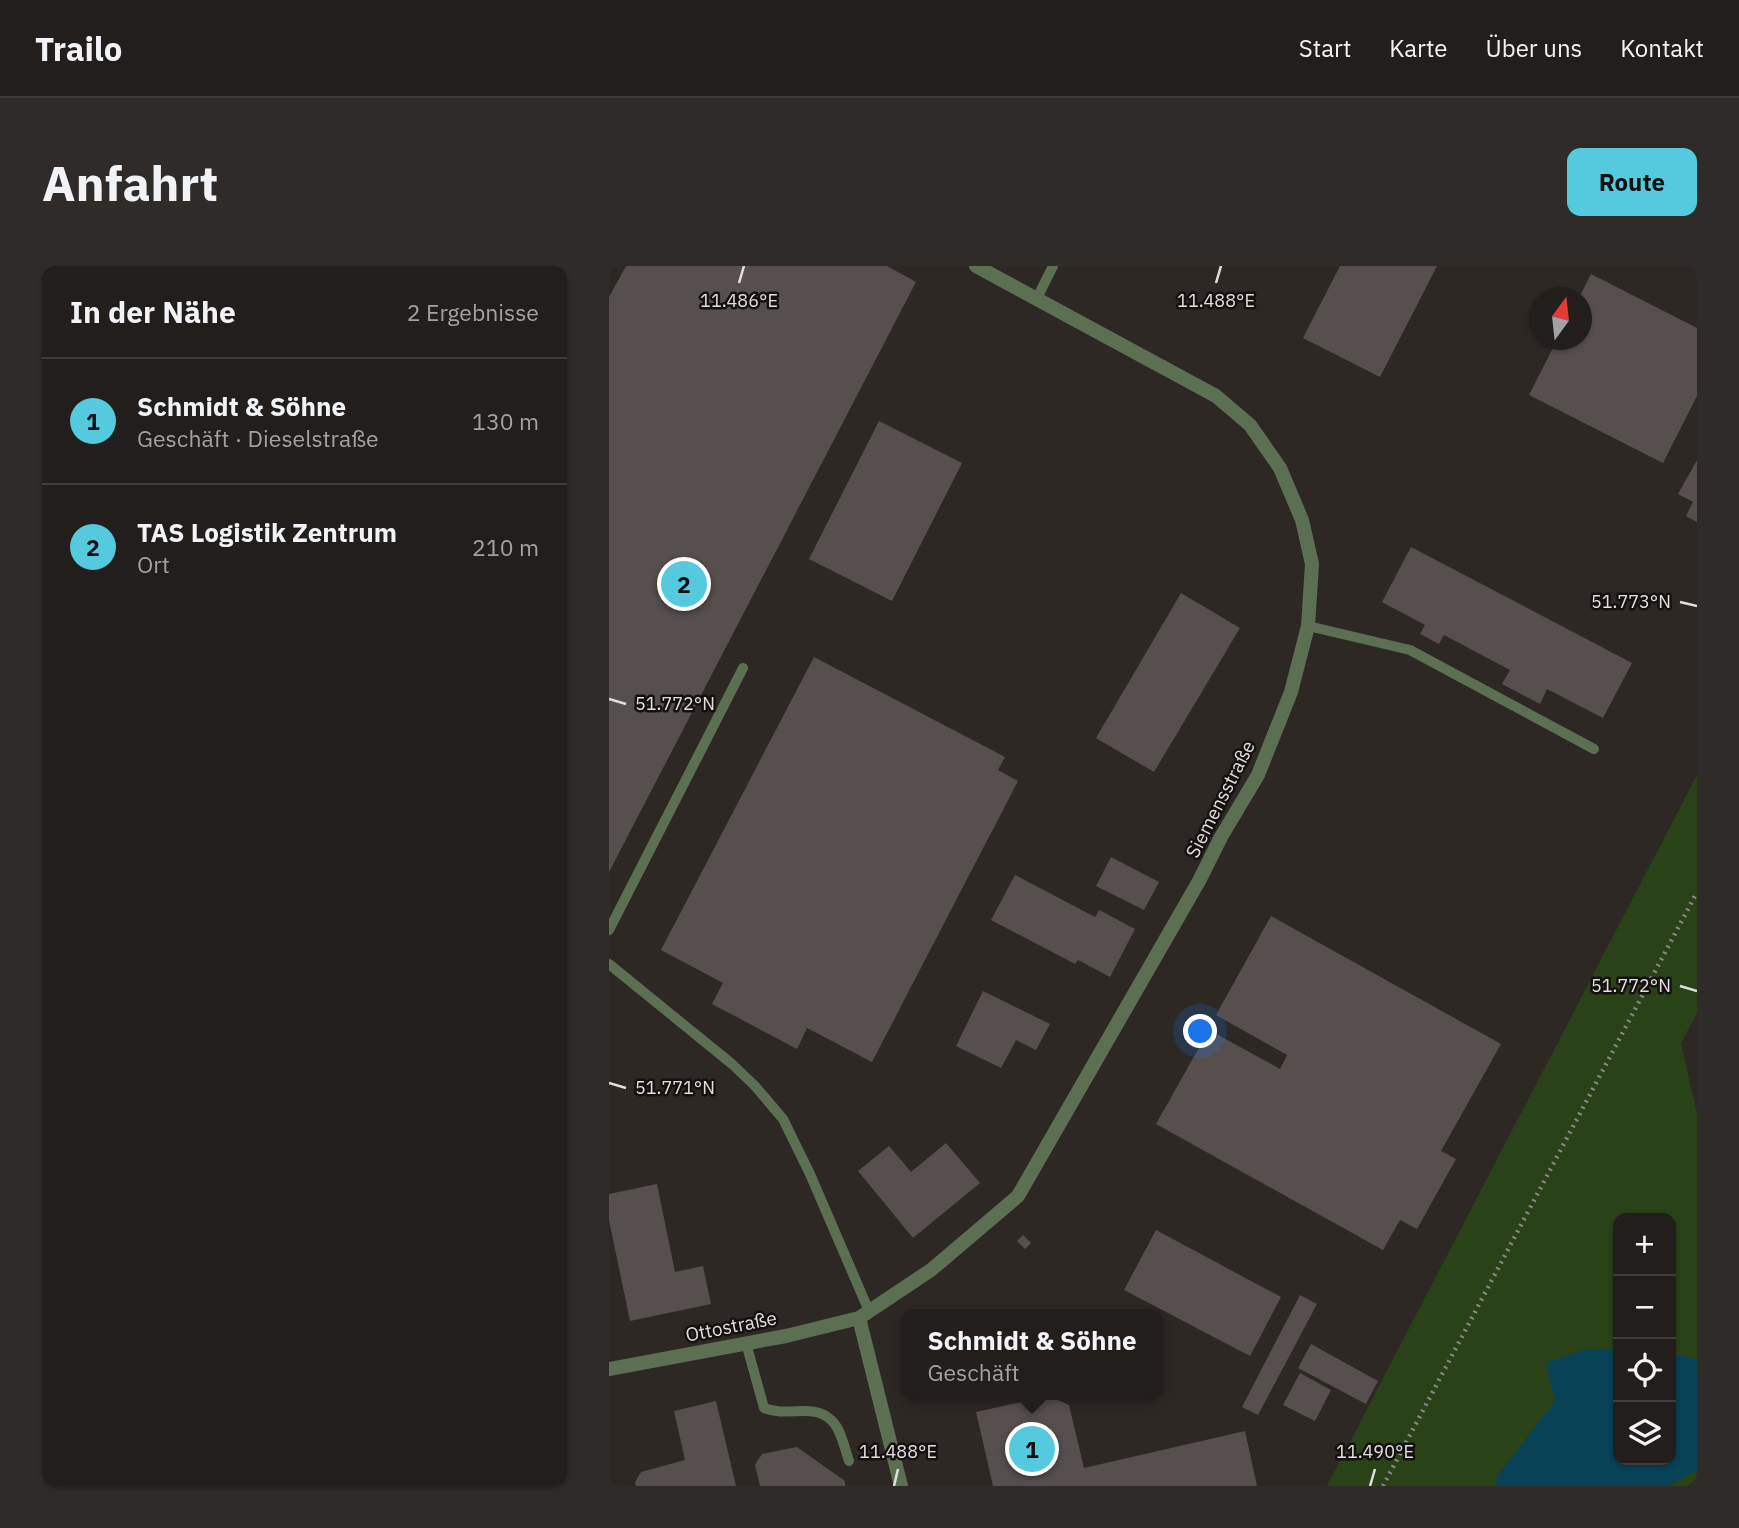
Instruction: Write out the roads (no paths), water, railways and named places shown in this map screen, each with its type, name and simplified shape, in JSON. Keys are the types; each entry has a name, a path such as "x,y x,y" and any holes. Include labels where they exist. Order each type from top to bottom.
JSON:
{"street":[{"name":"Siemensstraße","path":"864,1315 931,1270 1018,1196 1258,775 1291,692 1308,626 1312,564 1302,520 1280,468 1250,425 1216,396 976,266"},
{"name":"Ottostraße","path":"609,1368 746,1343 864,1315"},
{"path":"864,1315 901,1486"}],"lane":[{"path":"1037,298 1053,266"},
{"path":"1308,626 1410,650 1594,749"},
{"path":"609,930 743,668"},
{"path":"609,964 738,1069 783,1119 810,1174 864,1315"},
{"path":"746,1343 764,1408 778,1413 816,1410 834,1422 849,1461"}],"water":[{"path":"1586,1349 1613,1350 1613,1465 1676,1465 1676,1356 1697,1361 1697,1470 1667,1486 1496,1486 1497,1476 1555,1401 1546,1363"}],"place":[{"name":"TAS Logistik Zentrum","path":"684,584"},
{"name":"Schmidt & Söhne","path":"1032,1449"}]}
